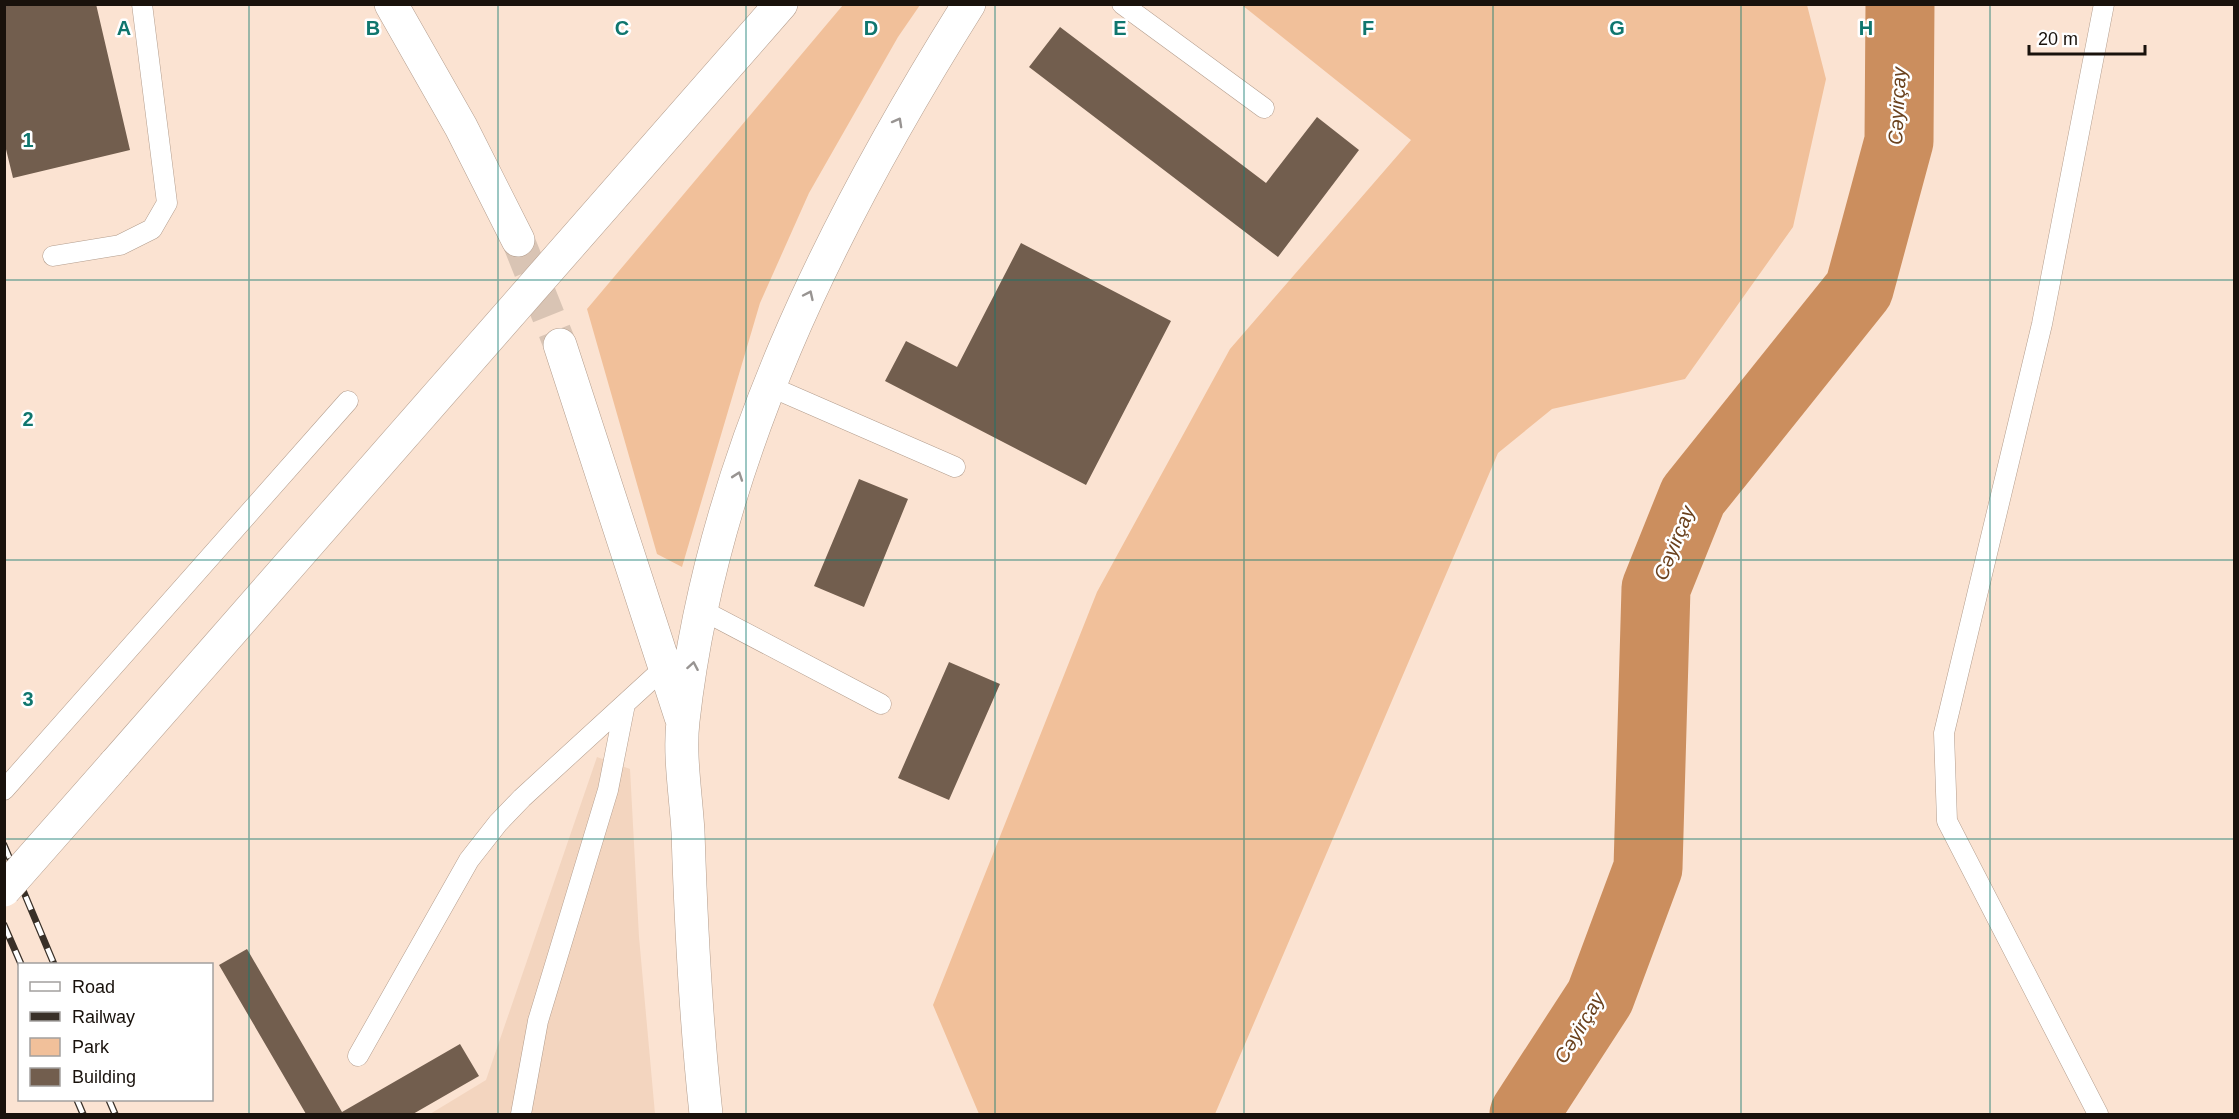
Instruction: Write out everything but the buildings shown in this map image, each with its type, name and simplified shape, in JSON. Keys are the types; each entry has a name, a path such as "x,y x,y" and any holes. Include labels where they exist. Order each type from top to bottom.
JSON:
{"main road":[{"path":"391,4 461,127 518,240"},
{"path":"4,890 781,4"},
{"path":"706,1114 691,901 683,723 702,610 729,500 769,386 841,226 919,84 969,4"},
{"path":"560,345 683,723"}],"lane":[{"path":"53,256 120,245 152,229 167,203 142,4"},
{"path":"1122,4 1264,108"},
{"path":"2098,1114 1947,821 1944,733 2042,324 2104,4"},
{"path":"769,386 955,467"},
{"path":"4,790 348,401"},
{"path":"702,610 881,704"},
{"path":"358,1056 469,860 522,798 664,667"},
{"path":"521,1114 538,1021 608,790 625,704"}],"shaded area":[{"path":"597,757 630,769 639,937 655,1114 430,1114 486,1080"}],"green space":[{"path":"843,5 920,5 898,37 809,193 760,303 682,567 657,554 587,309"},
{"path":"1242,5 1807,5 1826,79 1793,227 1685,379 1552,409 1498,453 1215,1114 979,1114 933,1005 1097,592 1230,349 1411,140"}],"waterway":[{"name":"Cəyirçay","path":"1524,1114 1600,997 1648,868 1656,588 1693,496 1859,289 1899,141 1900,4"}],"tunnel":[{"path":"518,240 560,345"}],"railway":[{"path":"4,845 54,963"},
{"path":"4,925 21,963"},
{"path":"77,1101 83,1114"},
{"path":"109,1101 115,1114"}]}
